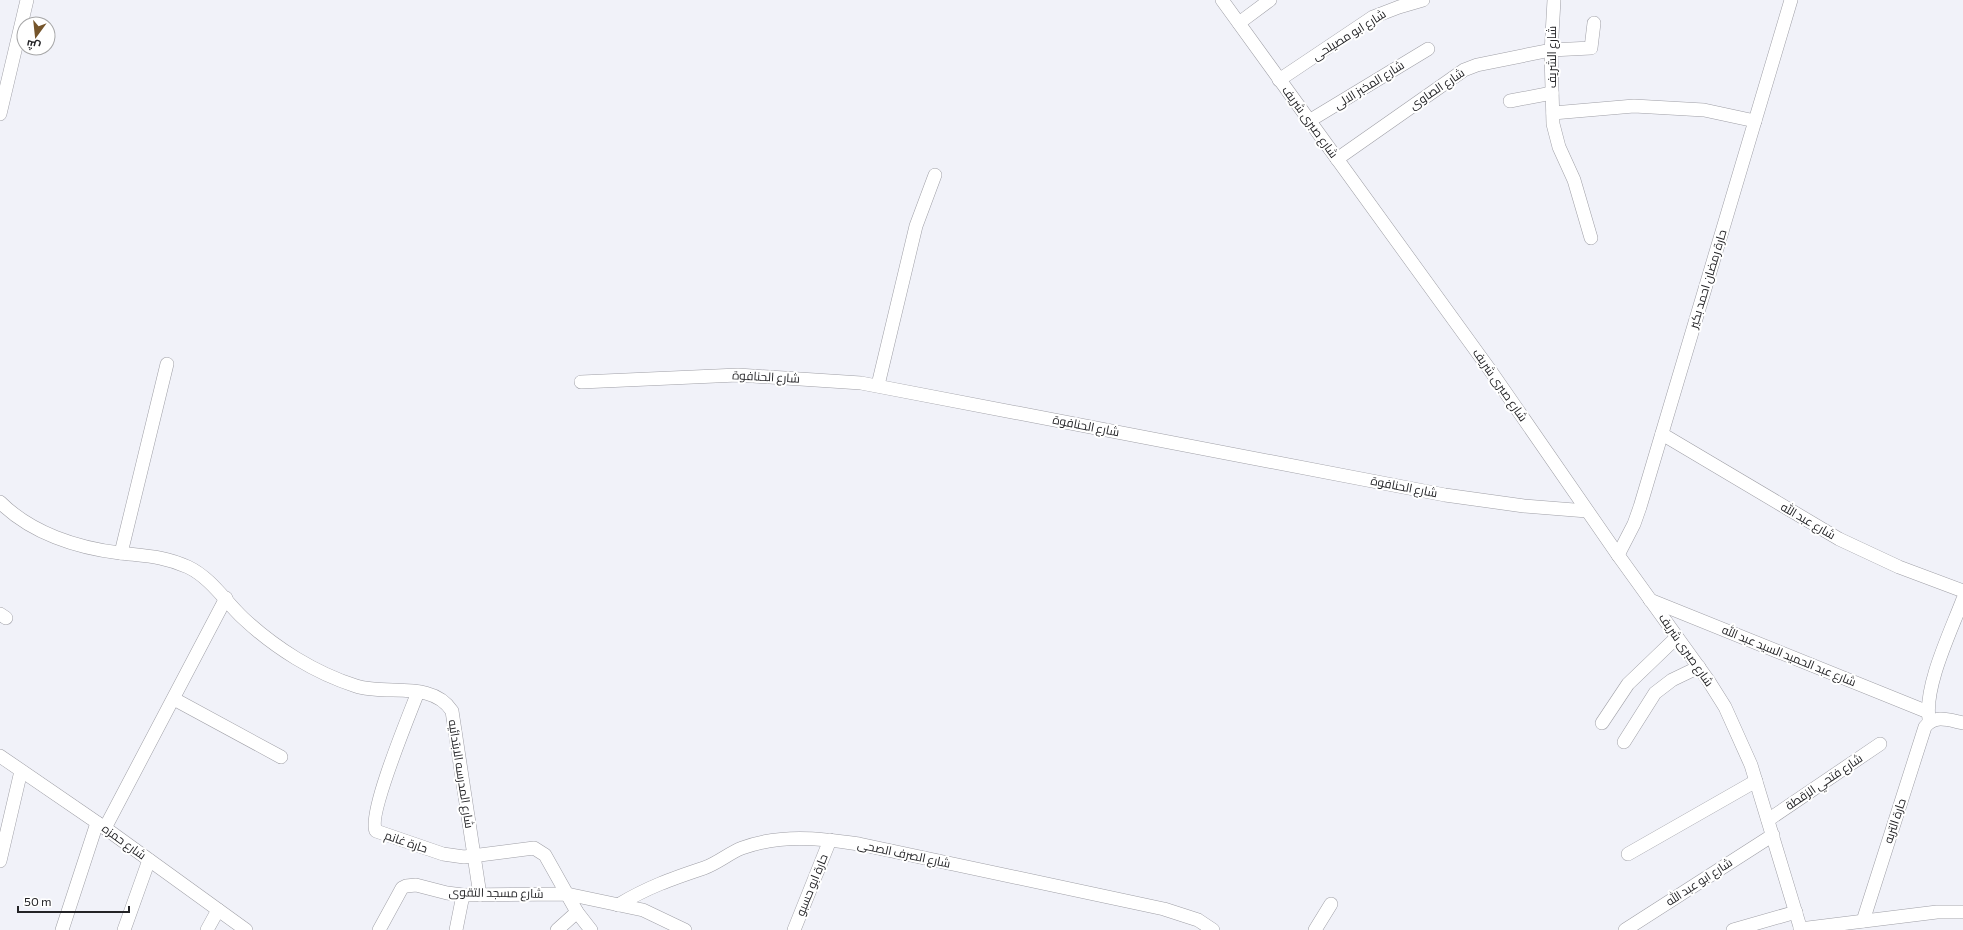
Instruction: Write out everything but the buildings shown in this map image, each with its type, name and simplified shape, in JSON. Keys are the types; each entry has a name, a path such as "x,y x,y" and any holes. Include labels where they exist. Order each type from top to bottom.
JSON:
{"street":[{"path":"0,114 27,0"},
{"name":"شارع صبرى شريف","path":"1222,0 1490,370 1725,707 1739,735 1756,781 1800,929"},
{"path":"1239,23 1270,0"},
{"name":"شارع ابو مصيلحى","path":"1279,80 1374,17 1399,7 1424,0"},
{"name":"شارع الشريف","path":"1554,0 1551,50 1555,136 1574,180 1591,238"},
{"name":"حارة رمضان احمد بكير","path":"1618,555 1634,524 1791,0"},
{"name":"شارع الصاوى","path":"1337,159 1464,70 1477,65 1551,50 1591,48 1594,23"},
{"name":"شارع المخبز الالى","path":"1309,121 1428,49"},
{"path":"1510,101 1552,93"},
{"path":"1553,113 1634,106 1704,110 1755,121"},
{"path":"878,385 909,249 923,203 935,175"},
{"path":"121,553 167,364"},
{"name":"شارع الحنافوة","path":"581,382 738,375 843,381 878,385 1445,495 1524,506 1588,511"},
{"name":"شارع عبد الله","path":"1662,434 1839,539 1899,567 1963,591"},
{"name":"شارع المدرسه الابتدائيه","path":"0,502 9,512 30,526 76,545 121,553 157,556 190,568 205,578 226,598 242,617 260,633 323,674 363,688 418,692 440,698 447,703 452,711 480,895"},
{"path":"62,930 101,826 174,699 226,598"},
{"name":"حارة التربه","path":"1864,921 1929,717 1930,693 1940,660 1963,599"},
{"name":"شارع عبد الحميد السيد عبد الله","path":"1650,600 1929,717"},
{"path":"1602,723 1628,684 1677,637"},
{"path":"1624,742 1655,693 1672,680 1699,668"},
{"name":"حارة غانم","path":"418,692 381,792 374,824 379,833 443,854 464,857 534,848 545,855 578,912 591,930"},
{"path":"174,699 281,757"},
{"path":"1929,717 1963,723"},
{"name":"شارع فتحي الزقطة","path":"1768,820 1880,744"},
{"name":"شارع حمزه","path":"0,756 246,930"},
{"path":"0,861 21,771"},
{"path":"1628,854 1756,781"},
{"name":"شارع ابو عبد الله","path":"1625,930 1773,835"},
{"name":"شارع الصرف الصحى","path":"618,904 662,881 705,868 740,849 784,839 810,837 866,845 1164,909 1198,920 1213,930"},
{"name":"حارة ابو حسبو","path":"794,930 830,840"},
{"path":"124,930 149,860"},
{"name":"شارع مسجد التقوى","path":"379,930 402,888 411,885 463,895 567,894 643,910 685,930"},
{"path":"456,930 463,895"},
{"path":"1315,930 1331,904"},
{"path":"208,930 218,910"},
{"path":"558,930 578,912"},
{"path":"1733,930 1796,912"},
{"path":"1800,929 1937,912 1963,912"}]}
